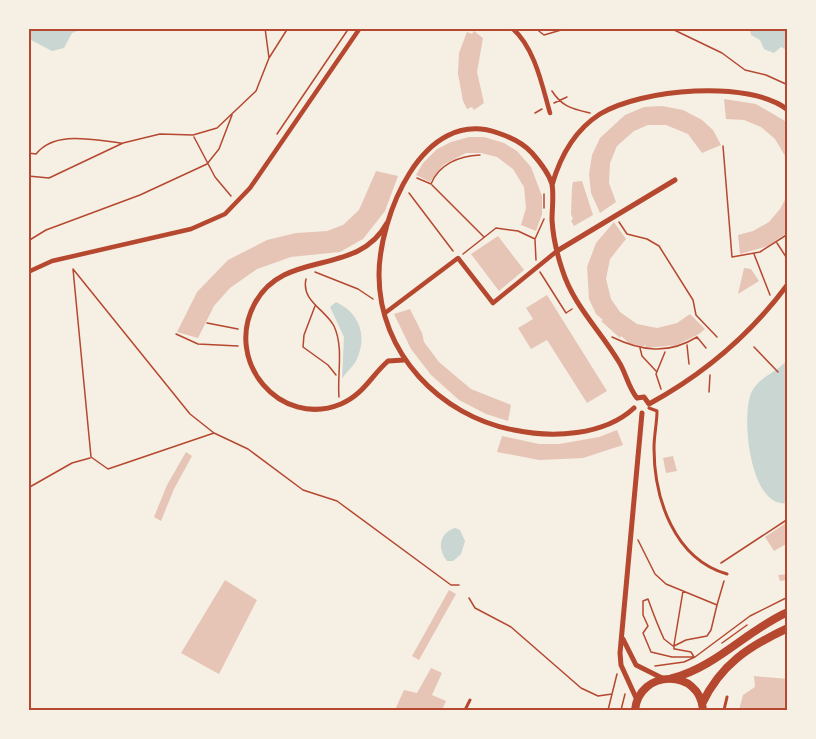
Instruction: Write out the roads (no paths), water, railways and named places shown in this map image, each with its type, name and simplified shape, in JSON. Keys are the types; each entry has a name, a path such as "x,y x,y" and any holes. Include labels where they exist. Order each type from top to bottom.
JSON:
{"main road":[{"path":"635,711 637,701 651,683 662,678 691,674 734,643 788,612"},
{"path":"703,707 722,669 754,646 788,628"},
{"path":"673,678 692,686 703,707"}],"street":[{"path":"28,272 52,261 191,229 225,214 250,189 360,28"},
{"path":"512,28 525,41 540,78 550,113"},
{"path":"393,212 380,256 379,278 392,340 404,360 431,390 474,419 495,427 533,434 586,430 622,419 634,408 637,398 620,363 578,305 562,272 552,222 552,185 566,150 599,115 622,105 669,93 745,92 764,97 788,110"},
{"path":"404,360 388,361 362,392 339,405 313,408 284,402 266,388 248,363 245,353 249,314 270,283 295,268 337,260 360,250 384,229 414,164 435,143 463,130 491,131 517,141 532,152 552,185"},
{"path":"385,313 458,258 492,303 557,252 675,180"},
{"path":"637,701 621,665 642,413 649,406 687,383 730,347 762,315 788,284"},
{"path":"637,398 644,397 649,406"},
{"path":"634,408 642,413"},
{"path":"622,636 629,657 636,665 662,678"}],"lane":[{"path":"649,406 657,411 654,448 666,513 682,547 695,560 714,571 727,574"},
{"path":"724,711 727,697"},
{"path":"465,711 470,700"}]}
